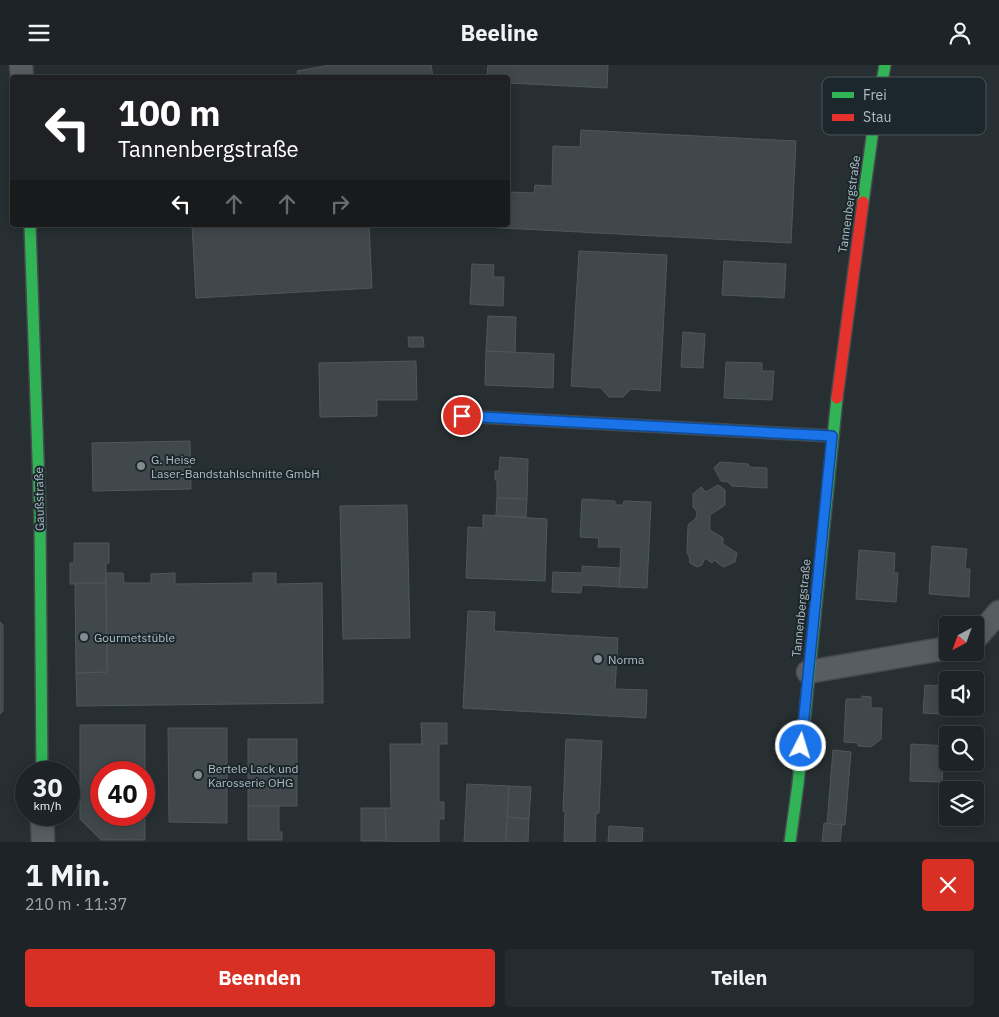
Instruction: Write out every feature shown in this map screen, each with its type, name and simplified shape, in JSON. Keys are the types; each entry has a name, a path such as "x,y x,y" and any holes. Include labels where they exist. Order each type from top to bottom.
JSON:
{"street":[{"name":"Tannenbergstraße","path":"790,842 798,783 832,436 872,135"},
{"name":"Gaußstraße","path":"30,227 40,500 42,761"},
{"path":"462,416 832,436"},
{"path":"984,629 999,613"},
{"path":"808,673 939,650"},
{"path":"42,826 43,842"}],"building":[{"path":"330,65 431,65 433,75 298,75 297,71"},
{"path":"488,65 608,65 607,88 510,83 510,75 487,75"},
{"path":"581,130 796,141 791,243 483,227 510,227 510,192 534,193 535,185 552,186 553,146 580,147"},
{"path":"192,227 369,227 372,288 196,298"},
{"path":"579,251 667,255 660,391 631,389 623,397 609,397 601,388 571,386"},
{"path":"724,261 786,264 784,298 722,295"},
{"path":"472,264 494,265 493,277 504,277 503,306 470,304"},
{"path":"488,316 516,317 515,353 486,351"},
{"path":"683,332 705,334 703,368 681,367"},
{"path":"408,337 423,337 424,347 409,347"},
{"path":"486,351 554,354 553,388 485,385"},
{"path":"416,361 417,400 377,400 377,416 320,417 319,363"},
{"path":"726,362 762,363 762,371 774,371 772,400 724,398"},
{"name":"G. Heise Laser-Bandstahlschnitte GmbH","path":"190,441 191,489 93,491 92,443"},
{"path":"500,457 528,459 527,499 497,498 495,471 499,471"},
{"path":"720,462 748,464 749,467 767,468 767,488 732,486 728,482 721,481 714,468"},
{"path":"718,485 725,490 725,505 710,515 710,530 723,538 723,544 737,553 735,562 723,567 714,560 712,563 705,558 702,565 697,567 690,563 687,553 688,525 696,518 697,512 693,507 693,494 701,487 706,492"},
{"path":"497,498 527,499 526,517 496,516"},
{"path":"582,499 615,501 615,505 623,505 624,501 651,502 647,588 619,587 621,547 598,547 599,538 580,537"},
{"path":"407,505 410,638 343,639 340,506"},
{"path":"483,515 547,519 545,581 466,578 468,527 483,528"},
{"path":"74,543 109,543 106,583 70,584 70,563 74,563"},
{"path":"932,546 967,549 965,569 970,569 969,597 929,594"},
{"path":"859,550 895,553 894,573 898,573 896,602 856,599"},
{"path":"582,566 620,568 619,587 582,585 581,593 552,592 553,572 582,573"},
{"path":"106,573 123,573 124,583 151,583 151,574 175,573 175,584 253,583 253,573 276,573 276,584 322,583 323,703 77,706 76,673 107,672"},
{"path":"75,583 106,583 107,672 76,673"},
{"path":"468,611 495,612 494,631 618,638 615,689 647,690 646,718 463,708"},
{"path":"0,622 3,625 3,711 0,714"},
{"path":"939,683 939,714 923,713 925,685 937,686"},
{"path":"862,696 871,697 871,708 882,708 881,739 871,747 858,746 858,743 844,742 846,699 862,699"},
{"path":"421,723 447,723 447,744 439,744 439,802 444,802 444,819 439,819 439,842 386,842 385,808 391,808 390,744 422,744"},
{"path":"80,725 145,725 145,761 90,761 90,826 145,826 145,840 101,840 80,819"},
{"name":"Bertele Lack und Karosserie OHG","path":"168,728 227,728 227,823 169,822"},
{"path":"248,739 297,739 297,806 248,806"},
{"path":"566,739 602,741 599,813 596,813 595,842 564,842 565,811 563,811"},
{"path":"911,744 939,746 939,771 943,771 942,781 910,781"},
{"path":"833,750 851,752 845,825 827,824"},
{"path":"467,784 509,786 506,842 464,842"},
{"path":"509,786 531,787 529,819 507,817"},
{"path":"248,806 279,806 279,832 282,832 282,840 248,840"},
{"path":"361,808 385,808 386,841 361,841"},
{"path":"507,817 529,819 528,842 506,842"},
{"path":"824,823 842,825 840,842 822,842"},
{"path":"609,826 643,828 642,842 608,842"}],"traffic: fast":[{"path":"883,77 885,65"},
{"path":"863,202 872,135"},
{"path":"30,227 40,516 42,761"},
{"path":"790,842 798,784 837,398"},
{"path":"461,416 832,436"}],"traffic: jam":[{"path":"837,398 863,202"}],"place":[{"name":"G. Heise Laser-Bandstahlschnitte GmbH","path":"141,466"},
{"name":"Gourmetstüble","path":"84,637"},
{"name":"Norma","path":"598,659"},
{"name":"Bertele Lack und Karosserie OHG","path":"198,775"}],"route":[{"path":"462,416 832,436 801,746"}]}
